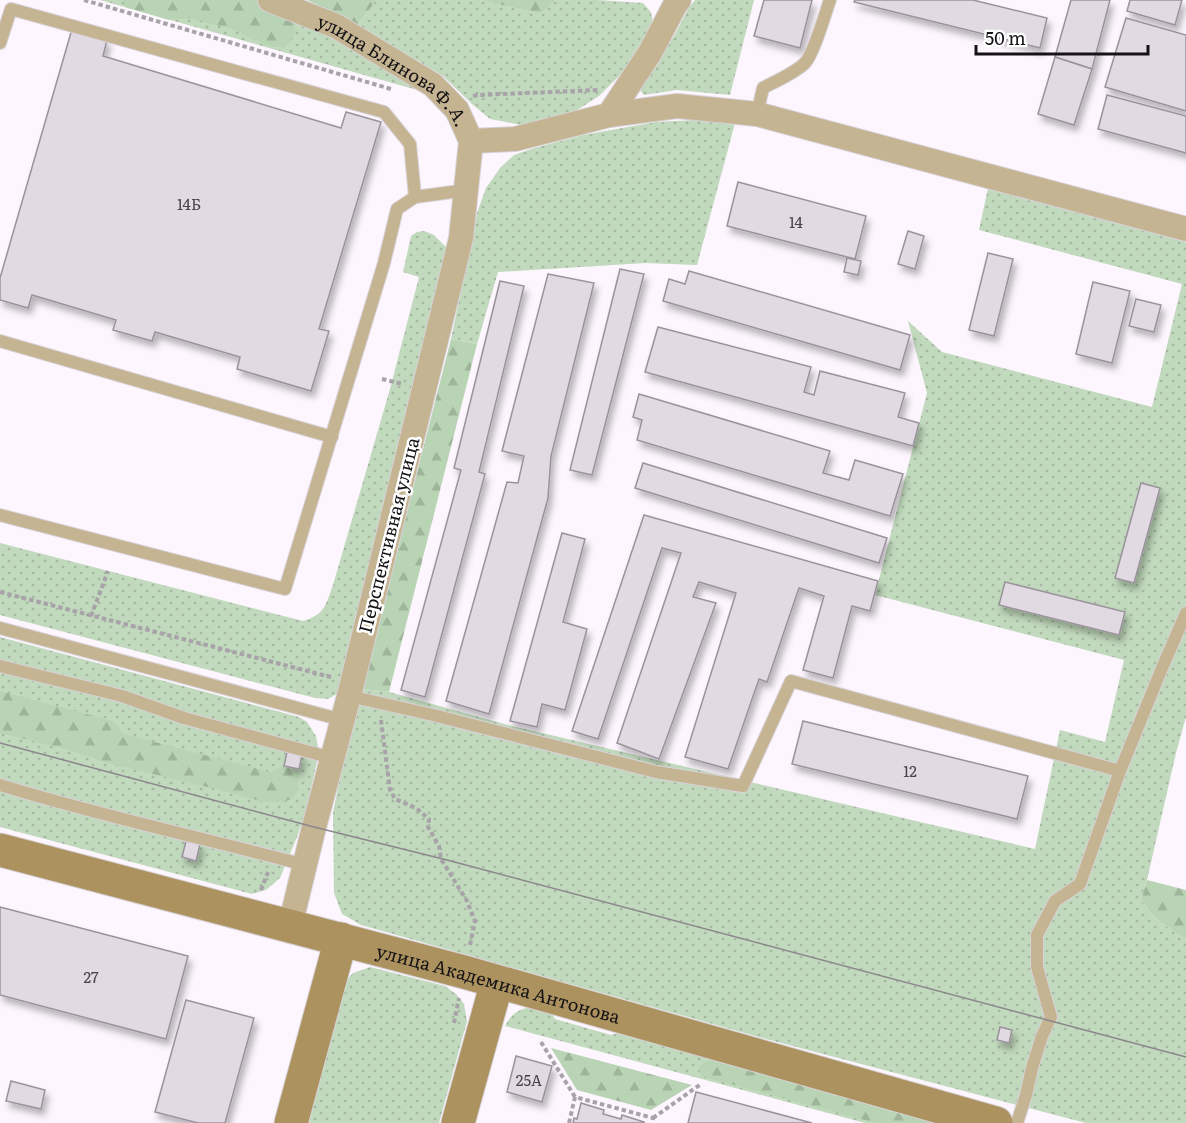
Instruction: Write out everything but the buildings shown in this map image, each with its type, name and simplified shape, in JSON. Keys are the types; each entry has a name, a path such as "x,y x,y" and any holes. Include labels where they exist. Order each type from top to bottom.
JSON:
{"main road":[{"name":"улица Академика Антонова","path":"0,850 341,939 996,1123"},
{"path":"291,1123 341,939"},
{"path":"458,1123 497,982"}],"street":[{"name":"улица Блинова Ф. А.","path":"270,0 336,26 433,85 457,110 471,141"},
{"path":"609,115 651,51 679,0"},
{"path":"471,141 515,139 609,115 677,106 757,114 1186,230"},
{"name":"Перспективная улица","path":"290,926 342,720 343,688 461,238 471,141"}],"lane":[{"path":"757,114 763,88 805,63 830,0"},
{"path":"0,43 11,9 384,112 410,144 415,197"},
{"path":"0,515 285,590 384,262 397,209 415,197 467,190"},
{"path":"0,341 332,437"},
{"path":"1017,1123 1042,1036 1051,1017 1037,967 1036,934 1054,901 1080,884 1120,771 1161,668 1186,613"},
{"path":"0,628 342,720"},
{"path":"0,666 122,696 184,718 332,758"},
{"path":"343,688 380,703 656,772 743,786 791,681 1120,771"},
{"path":"0,785 46,800 305,865"}],"path":[{"path":"382,379 412,387"},
{"path":"91,615 108,571"},
{"path":"0,592 91,615 343,688"},
{"path":"380,703 390,790 395,799 416,808 429,819 428,827 439,846 441,859 467,901 475,921 468,954"},
{"path":"259,897 273,857"},
{"path":"454,1023 460,993"},
{"path":"542,1042 575,1097 653,1121 701,1084"},
{"path":"569,1123 575,1097"}],"green space":[{"path":"100,0 260,0 295,14 424,92"},
{"path":"123,0 260,0 295,14 295,34 285,48 267,45 231,29 190,18 169,20 125,7"},
{"path":"307,0 375,0 357,25"},
{"path":"375,0 480,0 541,14 556,0 643,3 651,12 654,29 628,67 599,96 568,116 522,125 490,119 443,76 357,25"},
{"path":"480,0 556,0 541,14"},
{"path":"695,0 754,0 730,95 677,90 644,95 639,89"},
{"path":"696,120 735,123 697,265 645,263 498,272 477,344 451,339 477,213 486,188 500,168 514,155 583,135 656,122"},
{"path":"988,188 1186,242 1186,717 1141,900 1155,918 1186,940 1186,1123 1086,1123 766,1039 361,925 342,914 334,893 333,813 345,751 362,689 389,692 508,725 1035,849 1060,730 1105,742 1124,660 875,595 927,393 908,321 942,352 1152,407 1182,284 979,230"},
{"path":"424,231 434,235 447,248 342,691 328,699 315,698 0,615 0,543 303,621 316,616 324,608 333,585 390,389 419,277 403,272 411,236"},
{"path":"451,339 477,344 389,692 362,689"},
{"path":"0,637 299,717 307,722 316,736 319,753 307,806 280,878 266,890 252,894 0,827"},
{"path":"0,691 113,721 124,734 270,772 284,766 299,769 298,790 292,799 283,802 263,802 111,764 66,749 0,733"},
{"path":"1147,880 1186,890 1186,940 1155,918 1141,900"},
{"path":"370,967 445,986 464,1004 467,1021 439,1123 300,1123 341,986 353,973"},
{"path":"532,1007 551,1012 555,1019 611,1035 624,1031 951,1123 865,1123 505,1026 516,1013"},
{"path":"551,1048 692,1085 651,1110 577,1090"},
{"path":"714,1059 937,1123 876,1123 704,1077 700,1074 699,1067"}],"tram line":[{"path":"0,743 1186,1057"}]}
